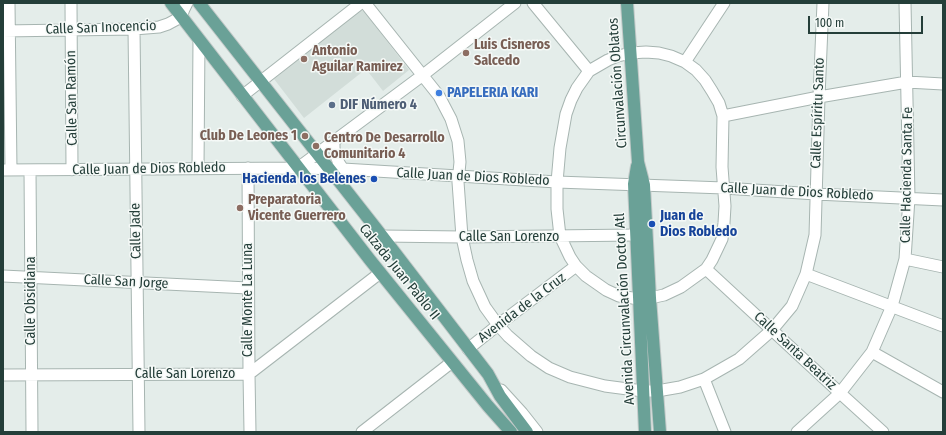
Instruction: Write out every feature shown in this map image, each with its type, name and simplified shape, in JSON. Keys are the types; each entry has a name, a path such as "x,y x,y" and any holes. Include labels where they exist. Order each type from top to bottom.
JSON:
{"main road":[{"name":"Calzada Juan Pablo II","path":"171,3 380,273 488,406 511,432"},
{"name":"Calzada Juan Pablo II","path":"199,3 318,153 488,374 500,396 527,432"},
{"name":"Circunvalación Oblatos","path":"627,3 639,185"},
{"name":"Avenida Circunvalación Doctor Atl","path":"639,185 636,235 657,391 660,432"},
{"name":"Avenida Circunvalación Doctor Atl","path":"639,185 644,298 643,391 645,432"}],"street":[{"path":"7,170 6,31 9,3"},
{"name":"Calle San Ramón","path":"71,3 72,170"},
{"path":"181,17 187,3"},
{"path":"242,96 360,3"},
{"name":"Calle Espíritu Santo","path":"365,3 439,96 451,118 458,141 460,162 458,182 462,237 466,260 473,281 486,307 498,325 531,356 549,368 570,377 605,386 643,391 657,391 680,387 704,379 739,359 772,330 792,306 806,274 814,235 818,97 823,3"},
{"path":"298,168 423,76 515,3"},
{"path":"533,3 589,71"},
{"path":"685,62 724,3"},
{"name":"Calle Hacienda Santa Fe","path":"797,432 840,393 872,352 892,306 905,259 909,198 905,3"},
{"name":"Calle San Inocencio","path":"6,31 134,29 164,25 181,17"},
{"name":"Calle Jade","path":"134,29 139,432"},
{"path":"198,168 199,39"},
{"path":"631,53 659,53 685,62 696,70 709,86 719,104 723,116 722,167 725,206 722,239 706,269 695,278 664,295 644,298 619,296 606,290 586,276 576,266 560,236 557,209 557,182 560,148 566,114 571,100 577,88 589,71 608,60 631,53"},
{"path":"723,116 818,97 907,82 943,84"},
{"path":"334,141 334,148 338,163 343,170"},
{"name":"Calle Monte La Luna","path":"248,168 250,432"},
{"name":"Calle Juan de Dios Robledo","path":"7,170 298,168 943,200"},
{"name":"Calle Obsidiana","path":"30,170 32,432"},
{"name":"Calle San Lorenzo","path":"382,236 462,237 636,235"},
{"path":"905,259 943,267"},
{"name":"Avenida de la Cruz","path":"468,349 576,266"},
{"name":"Calle Santa Beatriz","path":"706,269 884,432"},
{"name":"Calle San Lorenzo","path":"3,375 249,374 380,273"},
{"path":"806,274 943,326"},
{"name":"Calle San Jorge","path":"3,276 248,288"},
{"path":"872,352 943,392"},
{"path":"362,432 452,362"},
{"name":"Calzada Juan Pablo II","path":"488,374 537,432"},
{"path":"704,379 725,432"},
{"name":"Calzada Juan Pablo II","path":"488,406 506,432"}],"shaded area":[{"path":"359,11 364,11 409,70 383,91 366,69 304,118 274,79"}],"place":[{"name":"Luis Cisneros Salcedo","path":"466,53"},
{"name":"Antonio Aguilar Ramirez","path":"304,59"},
{"name":"PAPELERIA KARI","path":"439,93"},
{"name":"DIF Número 4","path":"332,105"},
{"name":"Club De Leones 1","path":"305,136"},
{"name":"Centro De Desarrollo Comunitario 4","path":"316,146"},
{"name":"Hacienda los Belenes","path":"374,179"},
{"name":"Preparatoria Vicente Guerrero","path":"240,208"},
{"name":"Juan de Dios Robledo","path":"652,224"}]}
